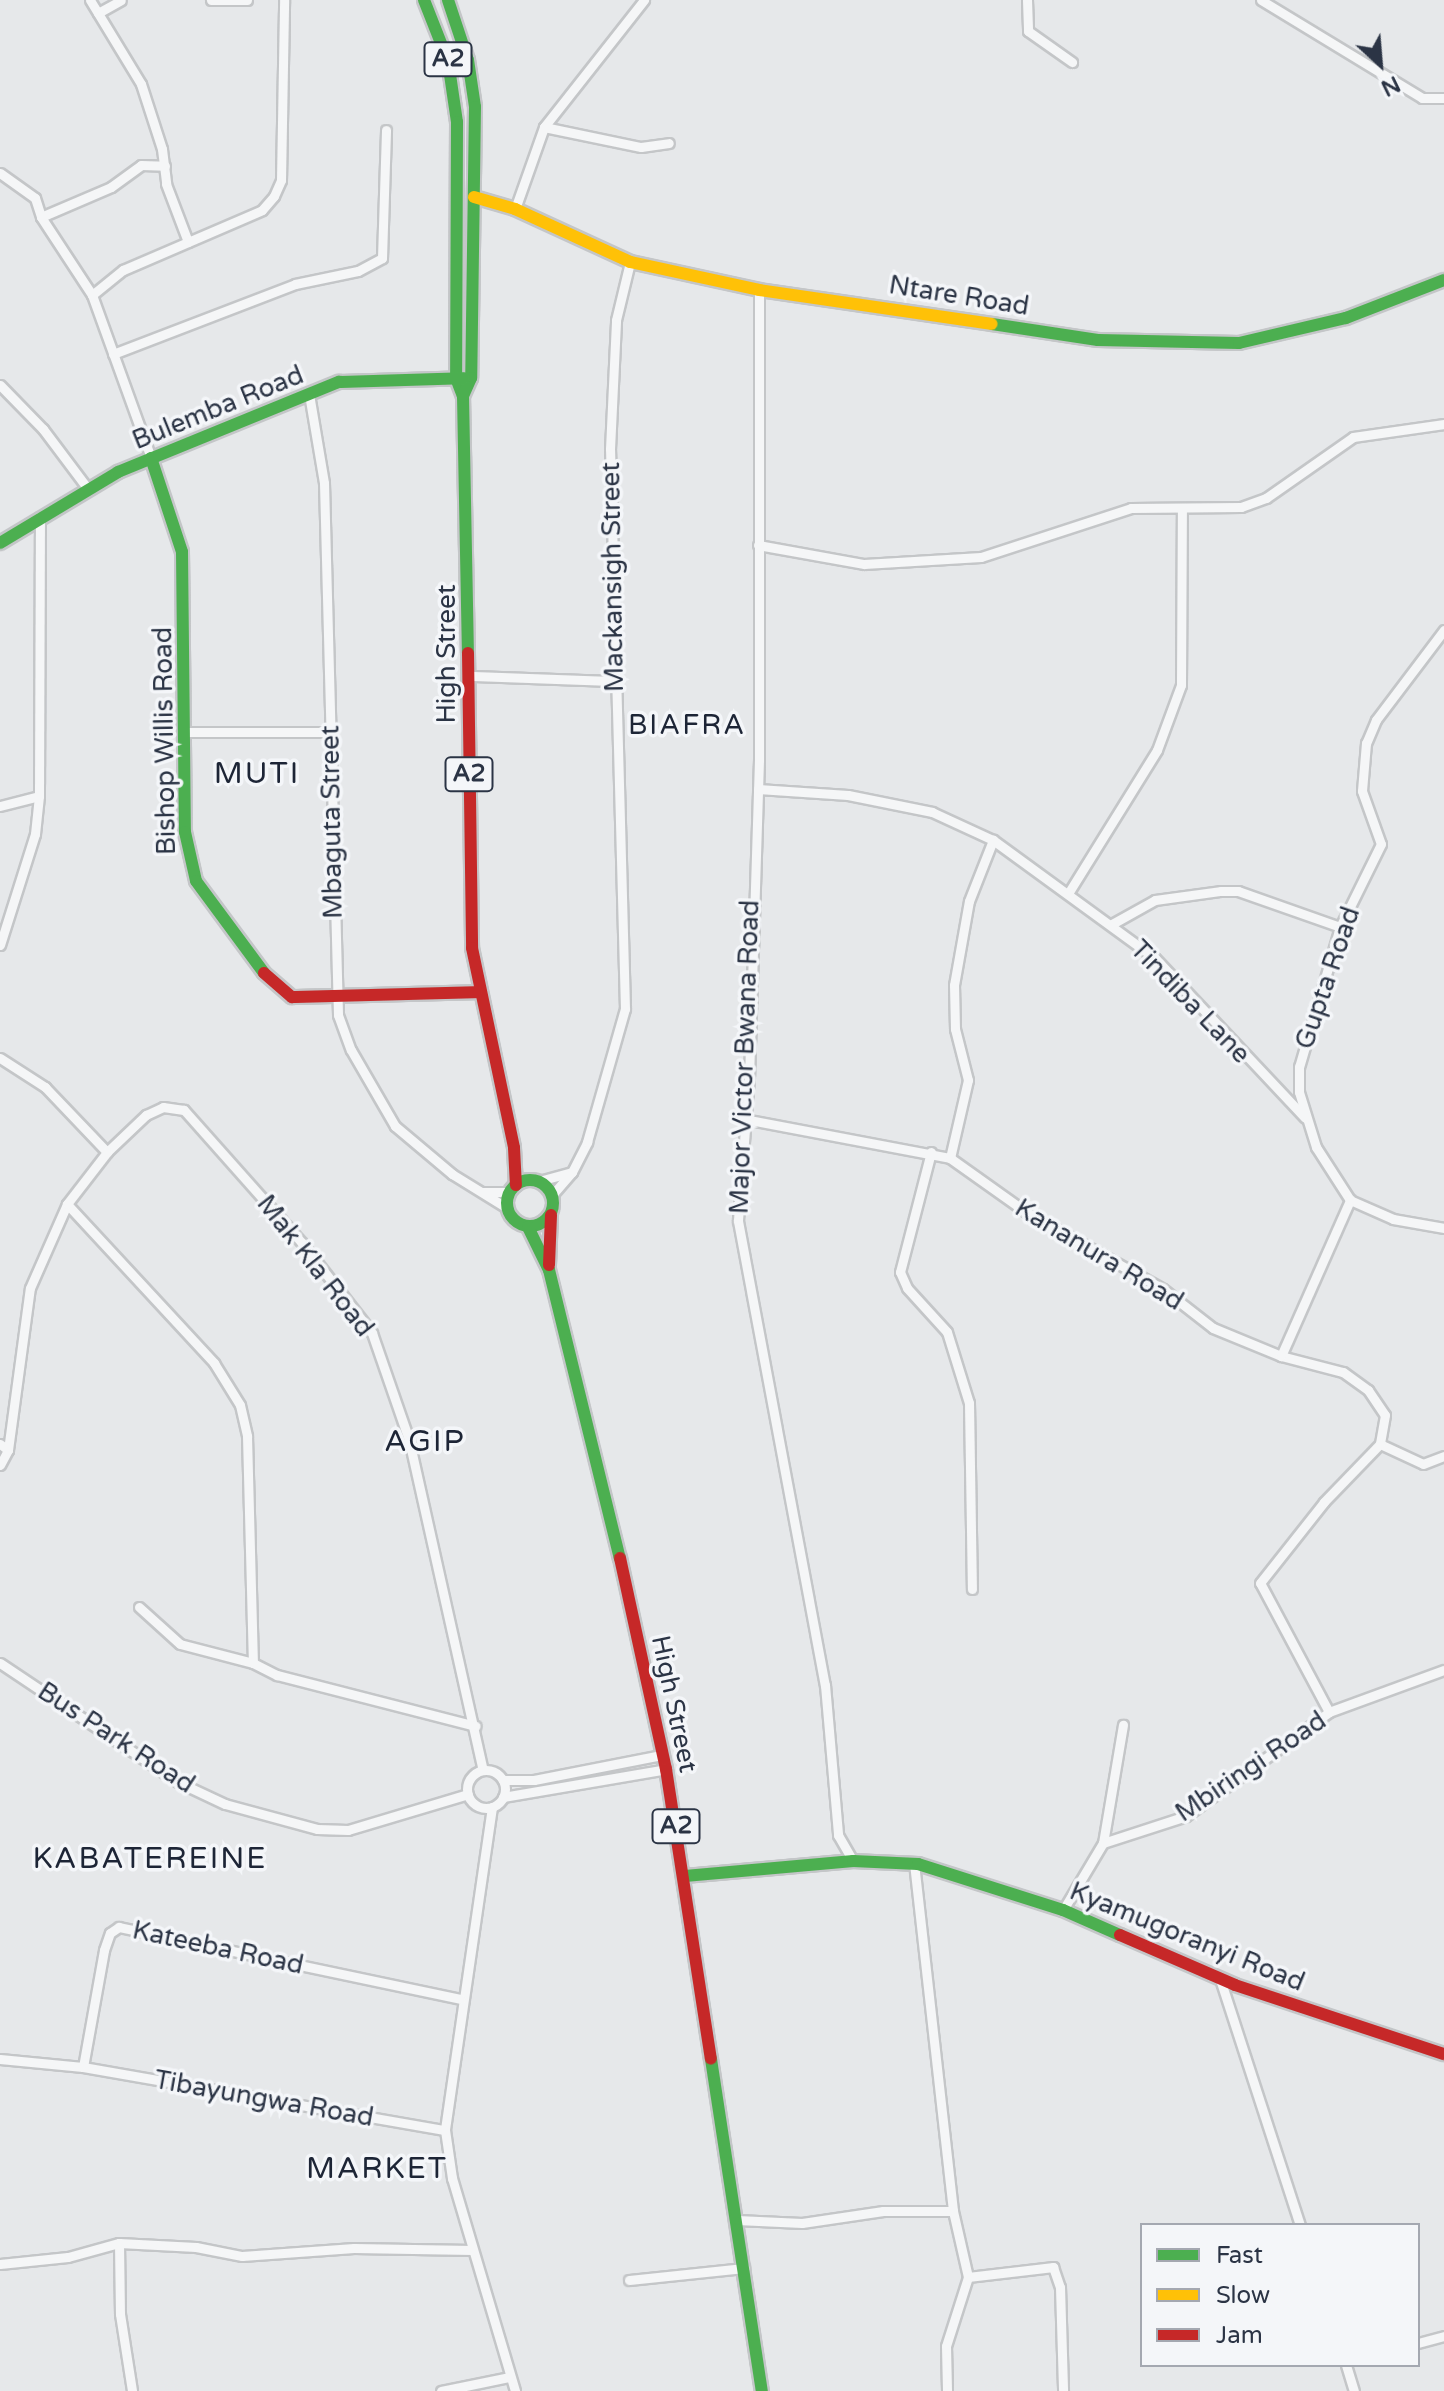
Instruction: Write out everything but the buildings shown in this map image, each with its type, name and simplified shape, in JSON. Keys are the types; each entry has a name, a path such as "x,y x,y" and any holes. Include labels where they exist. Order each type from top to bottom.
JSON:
{"main road":[{"name":"High Street","path":"424,0 448,61 457,122 456,378 463,396 471,676 467,818 477,992 514,1148 513,1188"},
{"name":"High Street","path":"448,0 468,60 475,122 471,378 463,396"},
{"path":"457,122 475,122"},
{"name":"Ntare Road","path":"474,197 515,209 630,262 759,290 1098,340 1173,346 1239,343 1331,322 1444,280"},
{"name":"Bulemba Road","path":"0,543 88,489 151,458 309,394 355,379 471,378"},
{"name":"Bishop Willis Road","path":"151,458 182,552 185,832 196,881 285,994 334,1000 477,992"},
{"name":"High Street","path":"514,1148 537,1181"},
{"path":"513,1188 537,1181"},
{"name":"A2","path":"537,1181 552,1195 551,1215"},
{"name":"A2","path":"513,1188 507,1208 514,1221 528,1227"},
{"name":"High Street","path":"549,1270 551,1215"},
{"path":"528,1227 551,1215"},
{"name":"High Street","path":"528,1227 549,1270 606,1492 666,1769 685,1876 762,2391"},
{"name":"Kyamugoranyi Road","path":"685,1876 853,1861 914,1863 1063,1910 1220,1979 1444,2054"}],"street":[{"path":"90,0 141,84 165,166 166,184 188,242"},
{"path":"98,13 121,0"},
{"path":"211,0 247,0"},
{"path":"92,295 123,270 262,210 281,180 284,0"},
{"path":"515,209 544,127 644,0"},
{"path":"1027,0 1028,31 1072,62"},
{"path":"1261,0 1422,98 1444,98"},
{"path":"544,127 641,147 669,143"},
{"path":"113,354 295,284 358,271 382,258 386,130"},
{"path":"41,217 111,187 141,165 165,166"},
{"path":"0,173 35,198 41,217 92,295 151,458"},
{"name":"Mackansigh Street","path":"552,1195 572,1172 608,1080 625,1009 614,681 611,406 616,320 630,262"},
{"name":"Major Victor Bwana Road","path":"759,290 758,789 744,1119 737,1190 740,1235 825,1685 838,1835 853,1861"},
{"path":"0,385 43,429 88,489"},
{"name":"Mbaguta Street","path":"309,394 324,483 334,1000 351,1050 380,1107 422,1150 507,1208"},
{"path":"758,545 864,564 917,565 981,557 1131,508 1241,507 1266,498 1353,437 1444,424"},
{"path":"1069,892 1157,750 1181,685 1182,508"},
{"path":"0,945 35,834 39,796 40,517"},
{"name":"Gupta Road","path":"1350,1200 1316,1147 1305,1118 1299,1067 1340,927 1381,844 1362,791 1366,743 1376,720 1444,630"},
{"path":"471,676 614,681"},
{"path":"186,732 330,732"},
{"name":"Tindiba Lane","path":"758,789 848,795 932,812 993,840 1069,892 1155,958 1305,1118"},
{"path":"0,806 39,796"},
{"path":"950,1158 968,1080 955,1029 955,971 969,901 993,840"},
{"path":"1112,924 1155,900 1238,891 1340,927"},
{"path":"0,1058 45,1087 107,1152 67,1204 30,1288 0,1465"},
{"name":"Mak Kla Road","path":"107,1152 146,1115 163,1107 184,1110 302,1243 372,1333 409,1440 476,1726 483,1770"},
{"name":"Kananura Road","path":"744,1119 950,1158 1026,1212 1163,1289 1213,1328 1281,1356 1343,1372 1368,1390 1385,1415 1380,1444"},
{"path":"931,1152 900,1272 907,1288 947,1332 969,1403 972,1589"},
{"path":"537,1181 572,1172"},
{"path":"483,1192 513,1188"},
{"path":"1281,1356 1350,1200 1423,1228 1444,1228"},
{"path":"67,1204 214,1363 240,1405 247,1436 253,1663"},
{"path":"1329,1712 1260,1583 1324,1502 1380,1444 1423,1464 1444,1456"},
{"path":"139,1607 180,1644 253,1663 277,1675 476,1726"},
{"name":"Bus Park Road","path":"0,1663 178,1782 225,1804 317,1829 348,1830 468,1794"},
{"name":"Mbiringi Road","path":"1103,1843 1186,1816 1329,1712 1444,1670"},
{"path":"1063,1910 1103,1843 1123,1725"},
{"path":"492,1807 477,1805 468,1794 470,1779 483,1770 503,1780 534,1780 662,1755"},
{"path":"515,2391 472,2250 445,2130 461,1999 492,1807 503,1797 666,1769"},
{"path":"503,1780 503,1797"},
{"path":"914,1863 953,2211 968,2277 946,2346 947,2391"},
{"name":"Kateeba Road","path":"83,2067 104,1950 110,1933 119,1927 461,1999"},
{"path":"1220,1979 1299,2223"},
{"name":"Tibayungwa Road","path":"0,2059 83,2067 445,2130"},
{"path":"737,2220 802,2223 883,2211 953,2211"},
{"path":"0,2264 68,2257 119,2243 196,2247 242,2256 354,2248 472,2250"},
{"path":"119,2243 120,2314 132,2391"},
{"path":"968,2277 1053,2267 1060,2287 1063,2391"},
{"path":"629,2280 744,2268"},
{"path":"1420,2342 1444,2336"},
{"path":"1347,2367 1354,2391"},
{"path":"441,2391 509,2377"}],"traffic: fast":[{"path":"424,0 448,61 457,122 456,378 463,396 468,653"},
{"path":"448,0 468,60 475,107 471,378 463,396"},
{"path":"992,324 1098,340 1239,343 1346,318 1444,280"},
{"path":"0,543 118,472 339,382 464,378"},
{"path":"151,458 182,552 185,832 196,881 264,973"},
{"path":"530,1180 539,1181 546,1187 552,1194 553,1203 552,1212 546,1219 539,1225 530,1226 521,1225 514,1219 508,1212 507,1203 508,1194 514,1187 521,1181 530,1180"},
{"path":"528,1227 549,1270 620,1558"},
{"path":"685,1876 853,1861 918,1864 1063,1910 1120,1935"},
{"path":"711,2059 762,2391"}],"traffic: slow":[{"path":"474,197 515,209 630,262 759,290 992,324"}],"traffic: jam":[{"path":"468,653 472,948 514,1148 516,1185"},
{"path":"264,973 292,997 477,992"},
{"path":"549,1265 551,1215"},
{"path":"620,1558 666,1769 711,2059"},
{"path":"1120,1935 1235,1985 1444,2054"}],"district":[{"name":"BIAFRA","path":"687,725"},
{"name":"MUTI","path":"257,774"},
{"name":"AGIP","path":"425,1442"},
{"name":"KABATEREINE","path":"150,1859"},
{"name":"MARKET","path":"377,2169"}]}
